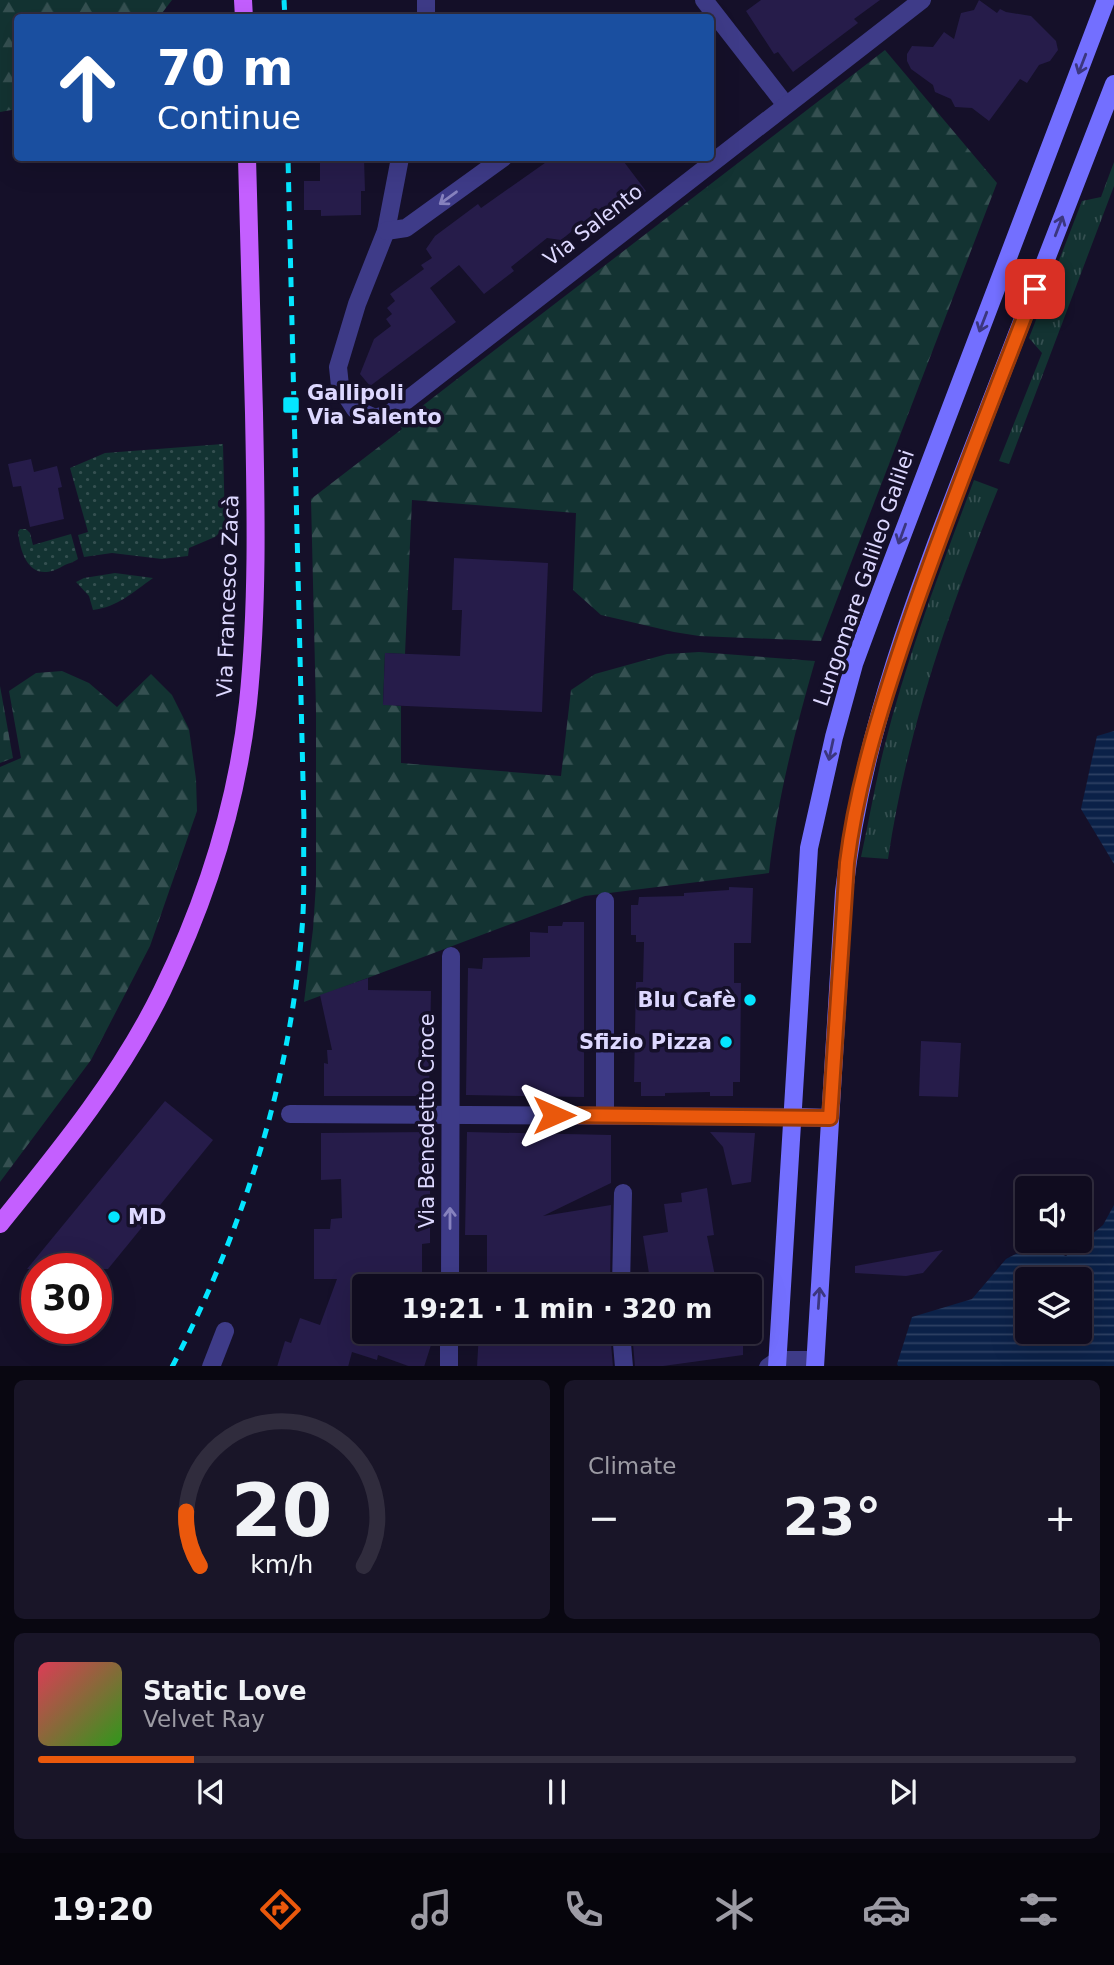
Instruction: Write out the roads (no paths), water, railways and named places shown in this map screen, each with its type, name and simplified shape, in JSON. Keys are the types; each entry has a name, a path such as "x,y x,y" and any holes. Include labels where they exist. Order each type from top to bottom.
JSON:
{"main road":[{"name":"Lungomare Galileo Galilei","path":"774,1364 793,1117 809,848 834,737 854,664 1106,0"},
{"path":"815,1363 847,863 852,825 870,746 943,524 1114,84"},
{"name":"Via Francesco Zacà","path":"0,1224 80,1125 137,1038 178,956 215,861 226,818 248,706 255,613 256,495 247,161"},
{"path":"793,1117 830,1118"}],"street":[{"name":"Via Salento","path":"714,160 922,0"},
{"path":"714,20 785,104"},
{"path":"399,161 386,231 406,228 499,161"},
{"name":"Via Salento","path":"386,231 357,304 338,367 340,386 355,409 375,418 389,414 712,161"},
{"path":"605,901 605,1115"},
{"name":"Via Benedetto Croce","path":"450,1274 451,956"},
{"path":"290,1114 793,1117"},
{"path":"621,1274 623,1193"},
{"path":"211,1366 225,1331"},
{"path":"449,1344 449,1366"},
{"path":"622,1344 624,1366"},
{"path":"774,1364 815,1363"}],"water":[{"path":"1114,731 1114,864 1081,809 1097,736"},
{"path":"1114,1205 1114,1366 898,1366 912,1317 972,1299 1006,1259 1018,1253 1058,1253 1066,1256 1070,1253 1092,1253 1092,1234 1103,1225"}],"railway":[{"path":"284,0 285,14"},
{"path":"172,1366 221,1262 259,1154 287,1043 302,929 304,822 288,161"}],"place":[{"name":"Gallipoli Via Salento","path":"291,405"},
{"name":"Blu Cafè","path":"750,1000"},
{"name":"Sfizio Pizza","path":"726,1042"},
{"name":"MD","path":"114,1217"}]}
